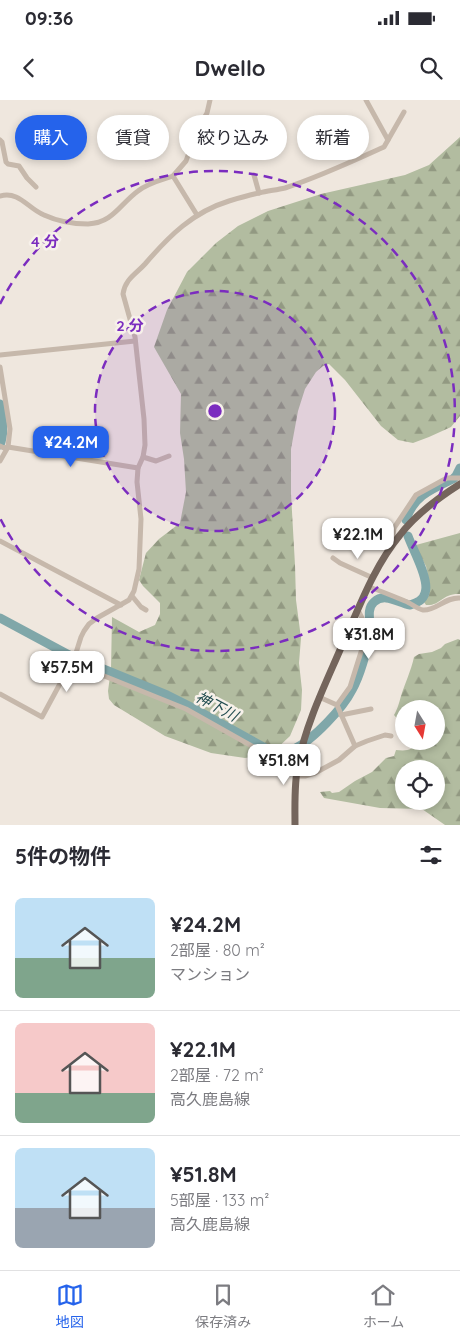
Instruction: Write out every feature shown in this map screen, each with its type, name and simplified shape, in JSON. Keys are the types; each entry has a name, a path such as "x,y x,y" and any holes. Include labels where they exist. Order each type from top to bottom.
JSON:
{"main road":[{"path":"295,825 296,776 305,736 319,697 373,578 400,535 432,503 459,480"}],"street":[{"path":"0,196 7,194 17,197 38,212 52,218 76,223 103,221 118,211 144,187 173,176 186,161 197,130 207,113 210,100"},
{"path":"366,100 388,140"},
{"path":"0,694 42,717 74,659 81,636 89,624 129,600 132,596 141,546 142,519 137,482 138,468 143,457 144,419 135,341 123,294 126,282 183,225 208,208 283,188 328,172 384,147 404,112"},
{"path":"0,140 6,162 19,166 36,188"},
{"path":"254,175 259,193"},
{"path":"173,176 197,215"},
{"path":"0,355 135,341"},
{"path":"0,367 10,428 0,461"},
{"path":"4,447 138,468"},
{"path":"143,457 156,461 169,456"},
{"path":"395,542 393,536 394,528 416,495 450,477 459,480"},
{"path":"0,541 121,605"},
{"path":"333,558 373,578"},
{"path":"369,587 423,610 435,607 447,600 460,598"},
{"path":"132,596 146,610"},
{"path":"355,746 339,709 350,687 366,636 364,620 358,610"},
{"path":"74,659 186,710 264,753 278,756 300,753"},
{"path":"319,697 339,709 371,709"},
{"path":"296,776 315,773 339,760 355,746 385,735 391,736"}],"green space":[{"path":"460,137 460,416 451,427 429,437 413,443 398,440 381,426 345,380 329,364 316,372 305,389 298,411 291,449 296,600 301,638 299,663 302,690 301,710 290,736 271,754 245,758 211,753 165,736 114,705 109,699 108,691 111,669 112,617 139,632 155,625 160,614 160,603 139,580 146,553 159,539 180,523 186,492 180,433 181,394 154,347 167,310 187,272 216,243 238,226 268,211 321,194 405,175 429,165"},
{"path":"460,533 460,594 449,595 435,604 426,605 424,602 429,595 429,581 426,566 417,551 416,545"},
{"path":"460,640 460,825 445,825 423,810 445,810 445,760 395,760 395,808 380,808 324,798 320,792 339,792 372,772 386,758 394,756 396,750 445,750 445,700 400,700 414,657 441,648 445,644"}],"waterway":[{"path":"0,404 3,430 0,445"},
{"name":"神下川","path":"406,520 418,499 453,479 460,468"},
{"name":"神下川","path":"0,618 69,655 167,695 267,749 288,751 302,745 327,723 342,706 352,690 370,635 369,617 371,605 378,599 383,598 410,605 423,598 426,587 425,581 408,536"}]}
